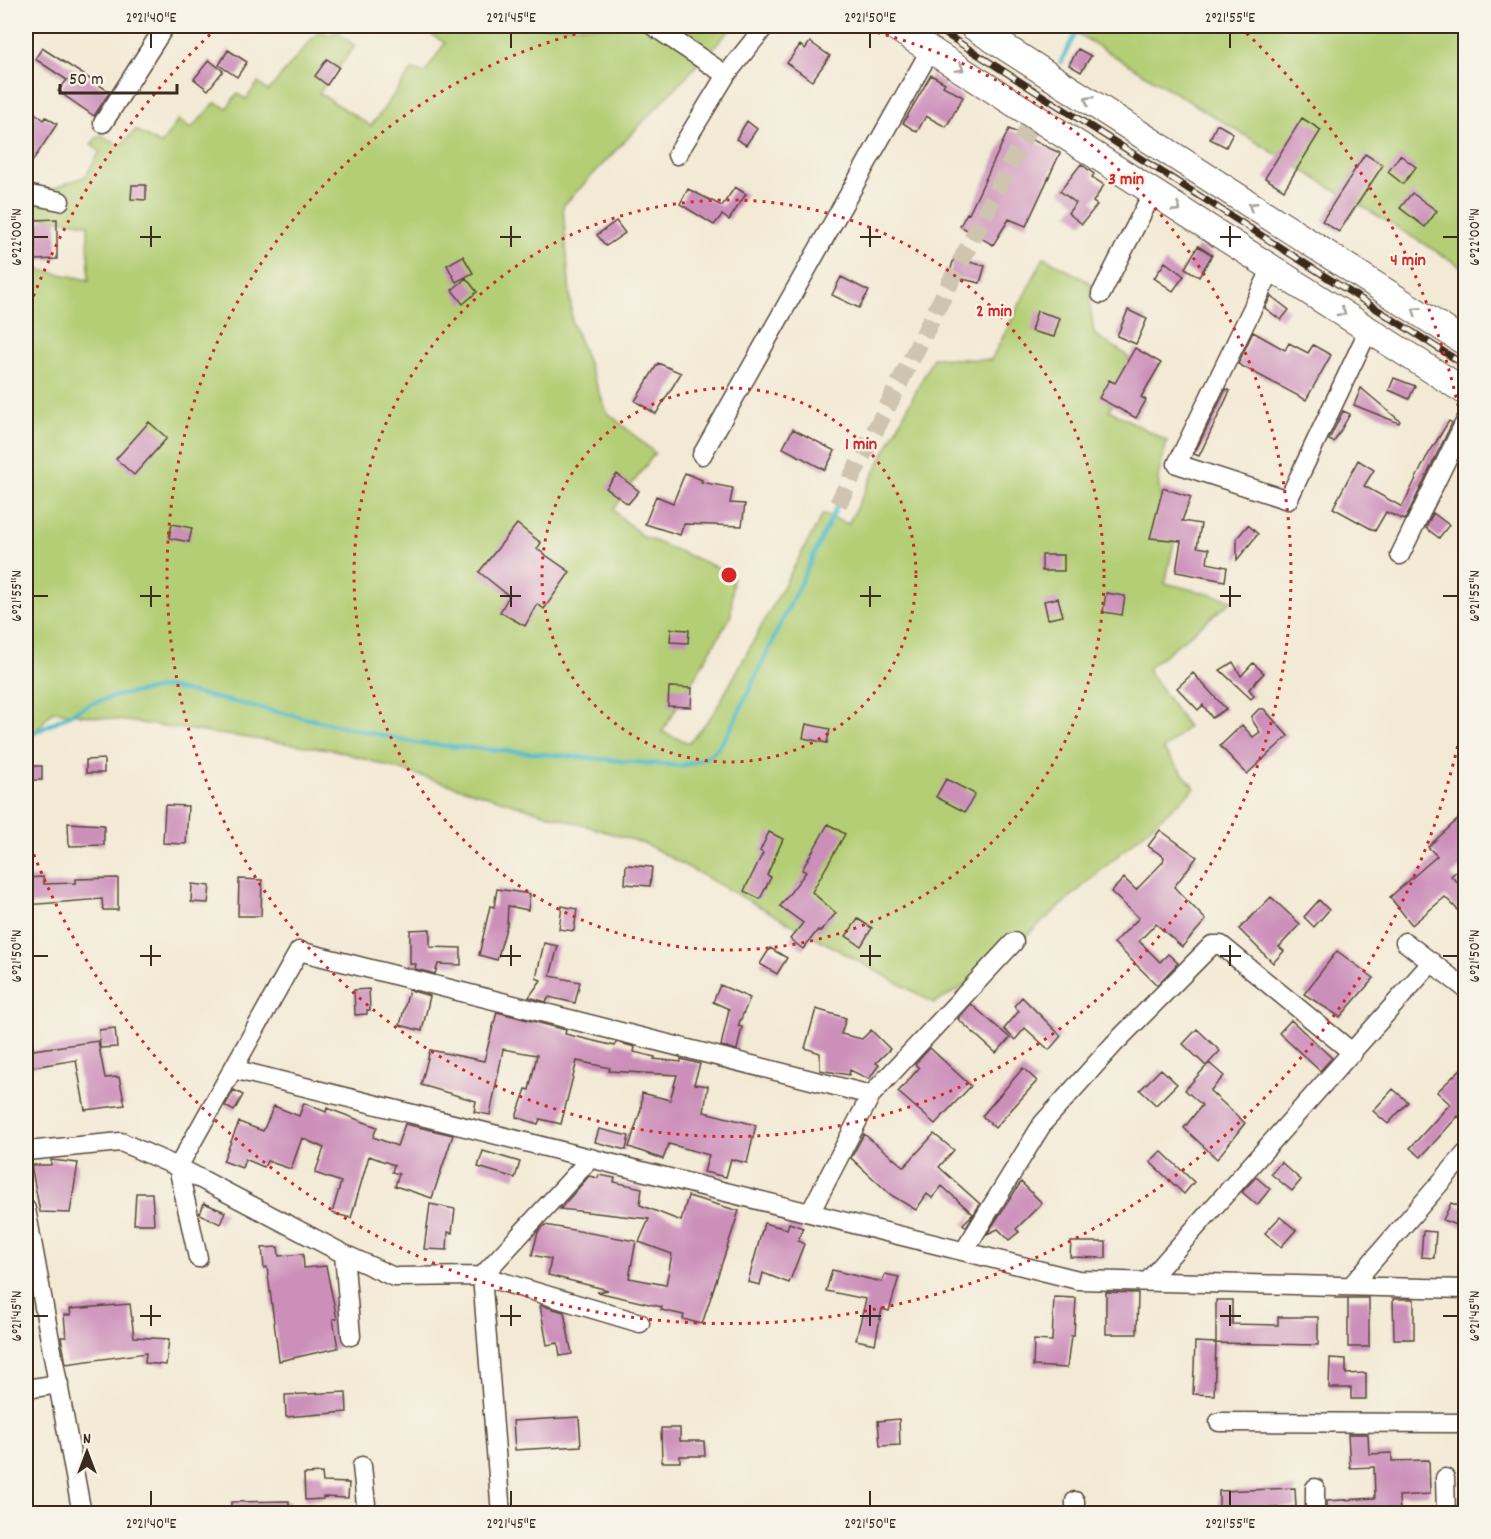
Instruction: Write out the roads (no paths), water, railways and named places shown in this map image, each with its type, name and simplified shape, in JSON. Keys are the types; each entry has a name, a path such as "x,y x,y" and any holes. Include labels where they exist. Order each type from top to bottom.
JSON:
{"main road":[{"path":"893,26 1466,393"},
{"path":"972,26 1466,343"}],"street":[{"path":"103,123 165,26"},
{"path":"653,26 726,75"},
{"path":"677,155 726,75 765,26"},
{"path":"702,455 931,50"},
{"path":"1101,294 1153,192"},
{"path":"26,194 60,201"},
{"path":"1271,270 1177,465 1288,500 1369,329"},
{"path":"1400,555 1466,420"},
{"path":"810,1213 871,1095 1014,942"},
{"path":"1405,942 1466,989"},
{"path":"964,1251 1043,1123 1114,1044 1212,945 1221,945 1353,1053"},
{"path":"198,1258 178,1167 299,951 871,1095"},
{"path":"1148,1281 1432,962"},
{"path":"233,1069 1078,1280 1466,1288"},
{"path":"26,1151 121,1142 178,1167 344,1254 394,1277 482,1276 640,1323"},
{"path":"1351,1286 1466,1153"},
{"path":"501,1514 482,1276 591,1158"},
{"path":"26,1209 82,1514"},
{"path":"344,1254 351,1336"},
{"path":"26,1389 59,1384"},
{"path":"1219,1422 1466,1422"},
{"path":"363,1466 367,1514"},
{"path":"1445,1478 1446,1514"},
{"path":"1315,1488 1315,1514"}],"waterway":[{"path":"1061,62 1079,26"},
{"path":"26,737 92,703 120,695 167,687 416,743 680,766 690,764 712,754 732,726 838,504"}],"tunnel":[{"path":"838,504 1035,115"}],"railway":[{"path":"933,26 1466,366"}]}
